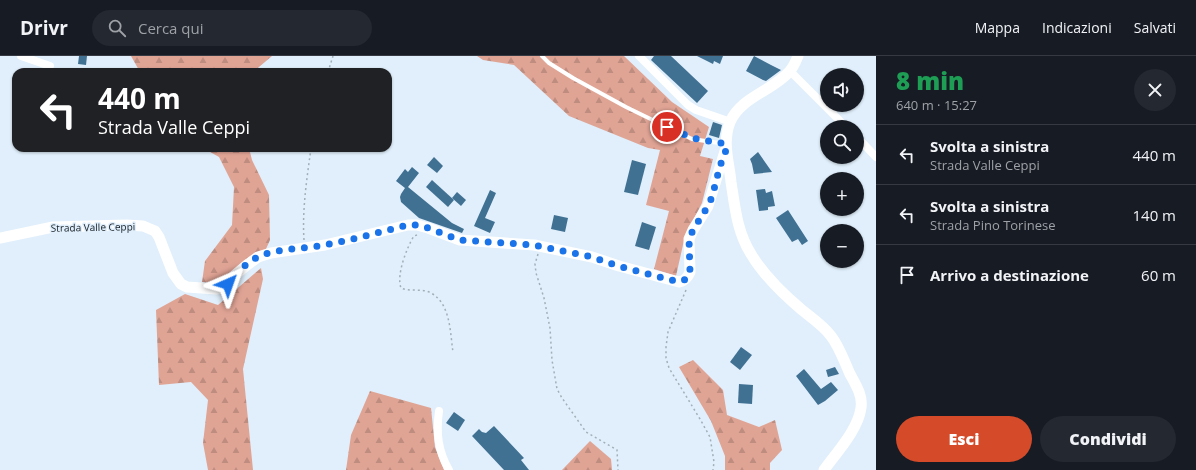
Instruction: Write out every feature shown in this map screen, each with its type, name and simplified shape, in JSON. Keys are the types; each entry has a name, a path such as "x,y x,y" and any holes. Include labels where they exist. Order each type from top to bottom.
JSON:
{"street":[{"path":"21,56 50,66"},
{"path":"639,56 688,105 696,110 731,122"},
{"path":"686,279 690,272 689,239 708,206 726,147 731,122 740,108 757,95 774,85 790,71 798,56"},
{"path":"790,71 839,120"},
{"path":"864,144 876,156"},
{"path":"726,147 736,218 741,235 751,254 764,272 785,295 832,336 860,392 861,408 855,425 824,470"},
{"name":"Strada Valle Ceppi","path":"0,238 53,227 143,226 155,230 173,273 181,284 187,287 216,289 223,288 235,275 258,257 271,253 325,245 408,225 417,225 428,228 460,240 534,245 592,257 618,266 675,281 683,281 686,279"},
{"path":"439,411 437,424 440,453 449,470"}],"lane":[{"path":"542,56 549,63 573,78 626,107 692,138 726,147"}],"path":[{"path":"329,68 333,56"},
{"path":"305,248 303,230 306,181 310,152"},
{"path":"418,234 414,236 410,243 399,284 401,288 405,290 418,290 431,293 440,301 447,313 453,352"},
{"path":"540,247 535,264 536,273 544,298 550,328 552,360 557,388 562,398 586,432 617,450 618,470"},
{"path":"686,279 686,292 668,332 666,358 669,368 710,437 714,462 713,470"}],"green space":[{"path":"131,56 272,56 258,68 138,68"},
{"path":"477,56 624,56 672,102 709,127 700,156 713,159 702,203 685,236 676,276 654,269 669,211 646,205 660,150 648,148 569,116 514,65 483,60"},
{"path":"210,152 250,152 252,160 269,195 270,240 266,249 239,267 222,284 202,282 205,261 232,225 234,187 219,157"},
{"path":"261,268 263,279 243,369 253,470 208,470 203,443 208,400 191,382 159,385 156,310 185,294 218,305"},
{"path":"693,360 723,390 727,415 759,427 775,420 782,450 770,463 770,470 725,470 725,456 711,421 679,367"},
{"path":"370,391 431,408 435,447 444,470 346,470 351,435"},
{"path":"590,441 611,459 612,470 562,470"}],"building":[{"path":"79,56 87,56 86,65 78,64"},
{"path":"654,56 671,56 708,91 697,103 651,60"},
{"path":"697,56 723,56 720,64 714,61 713,64"},
{"path":"754,56 781,70 766,81 763,80 746,71"},
{"path":"713,122 722,125 719,138 709,135"},
{"path":"758,152 772,172 754,174 750,159"},
{"path":"434,157 443,166 437,173 427,165"},
{"path":"632,160 646,164 638,195 624,192"},
{"path":"412,167 419,173 408,187 452,223 464,229 462,233 419,218 401,202 400,197 405,188 396,181 405,169 408,172"},
{"path":"432,180 454,200 448,207 426,187"},
{"path":"765,189 766,193 772,191 775,206 768,207 768,210 759,211 756,190"},
{"path":"490,190 496,193 485,218 495,222 490,233 474,226"},
{"path":"457,192 466,200 461,206 452,198"},
{"path":"788,210 808,241 802,245 798,239 792,242 776,218"},
{"path":"554,215 568,218 565,232 551,229"},
{"path":"642,222 656,227 649,250 635,246"},
{"path":"741,347 752,355 740,370 730,362"},
{"path":"835,367 839,374 828,377 826,370"},
{"path":"804,369 821,389 831,382 838,390 818,405 796,376"},
{"path":"739,384 753,385 752,404 738,403"},
{"path":"454,412 465,420 458,431 446,423"},
{"path":"494,426 524,458 521,460 529,470 504,470 472,436 479,429 486,433"}],"route":[{"path":"228,284 235,275 258,257 271,253 325,245 408,225 417,225 428,228 460,240 534,245 592,257 618,266 675,281 683,281 689,276 690,272 689,239 712,197 726,150 726,144 692,138 667,127"}]}
